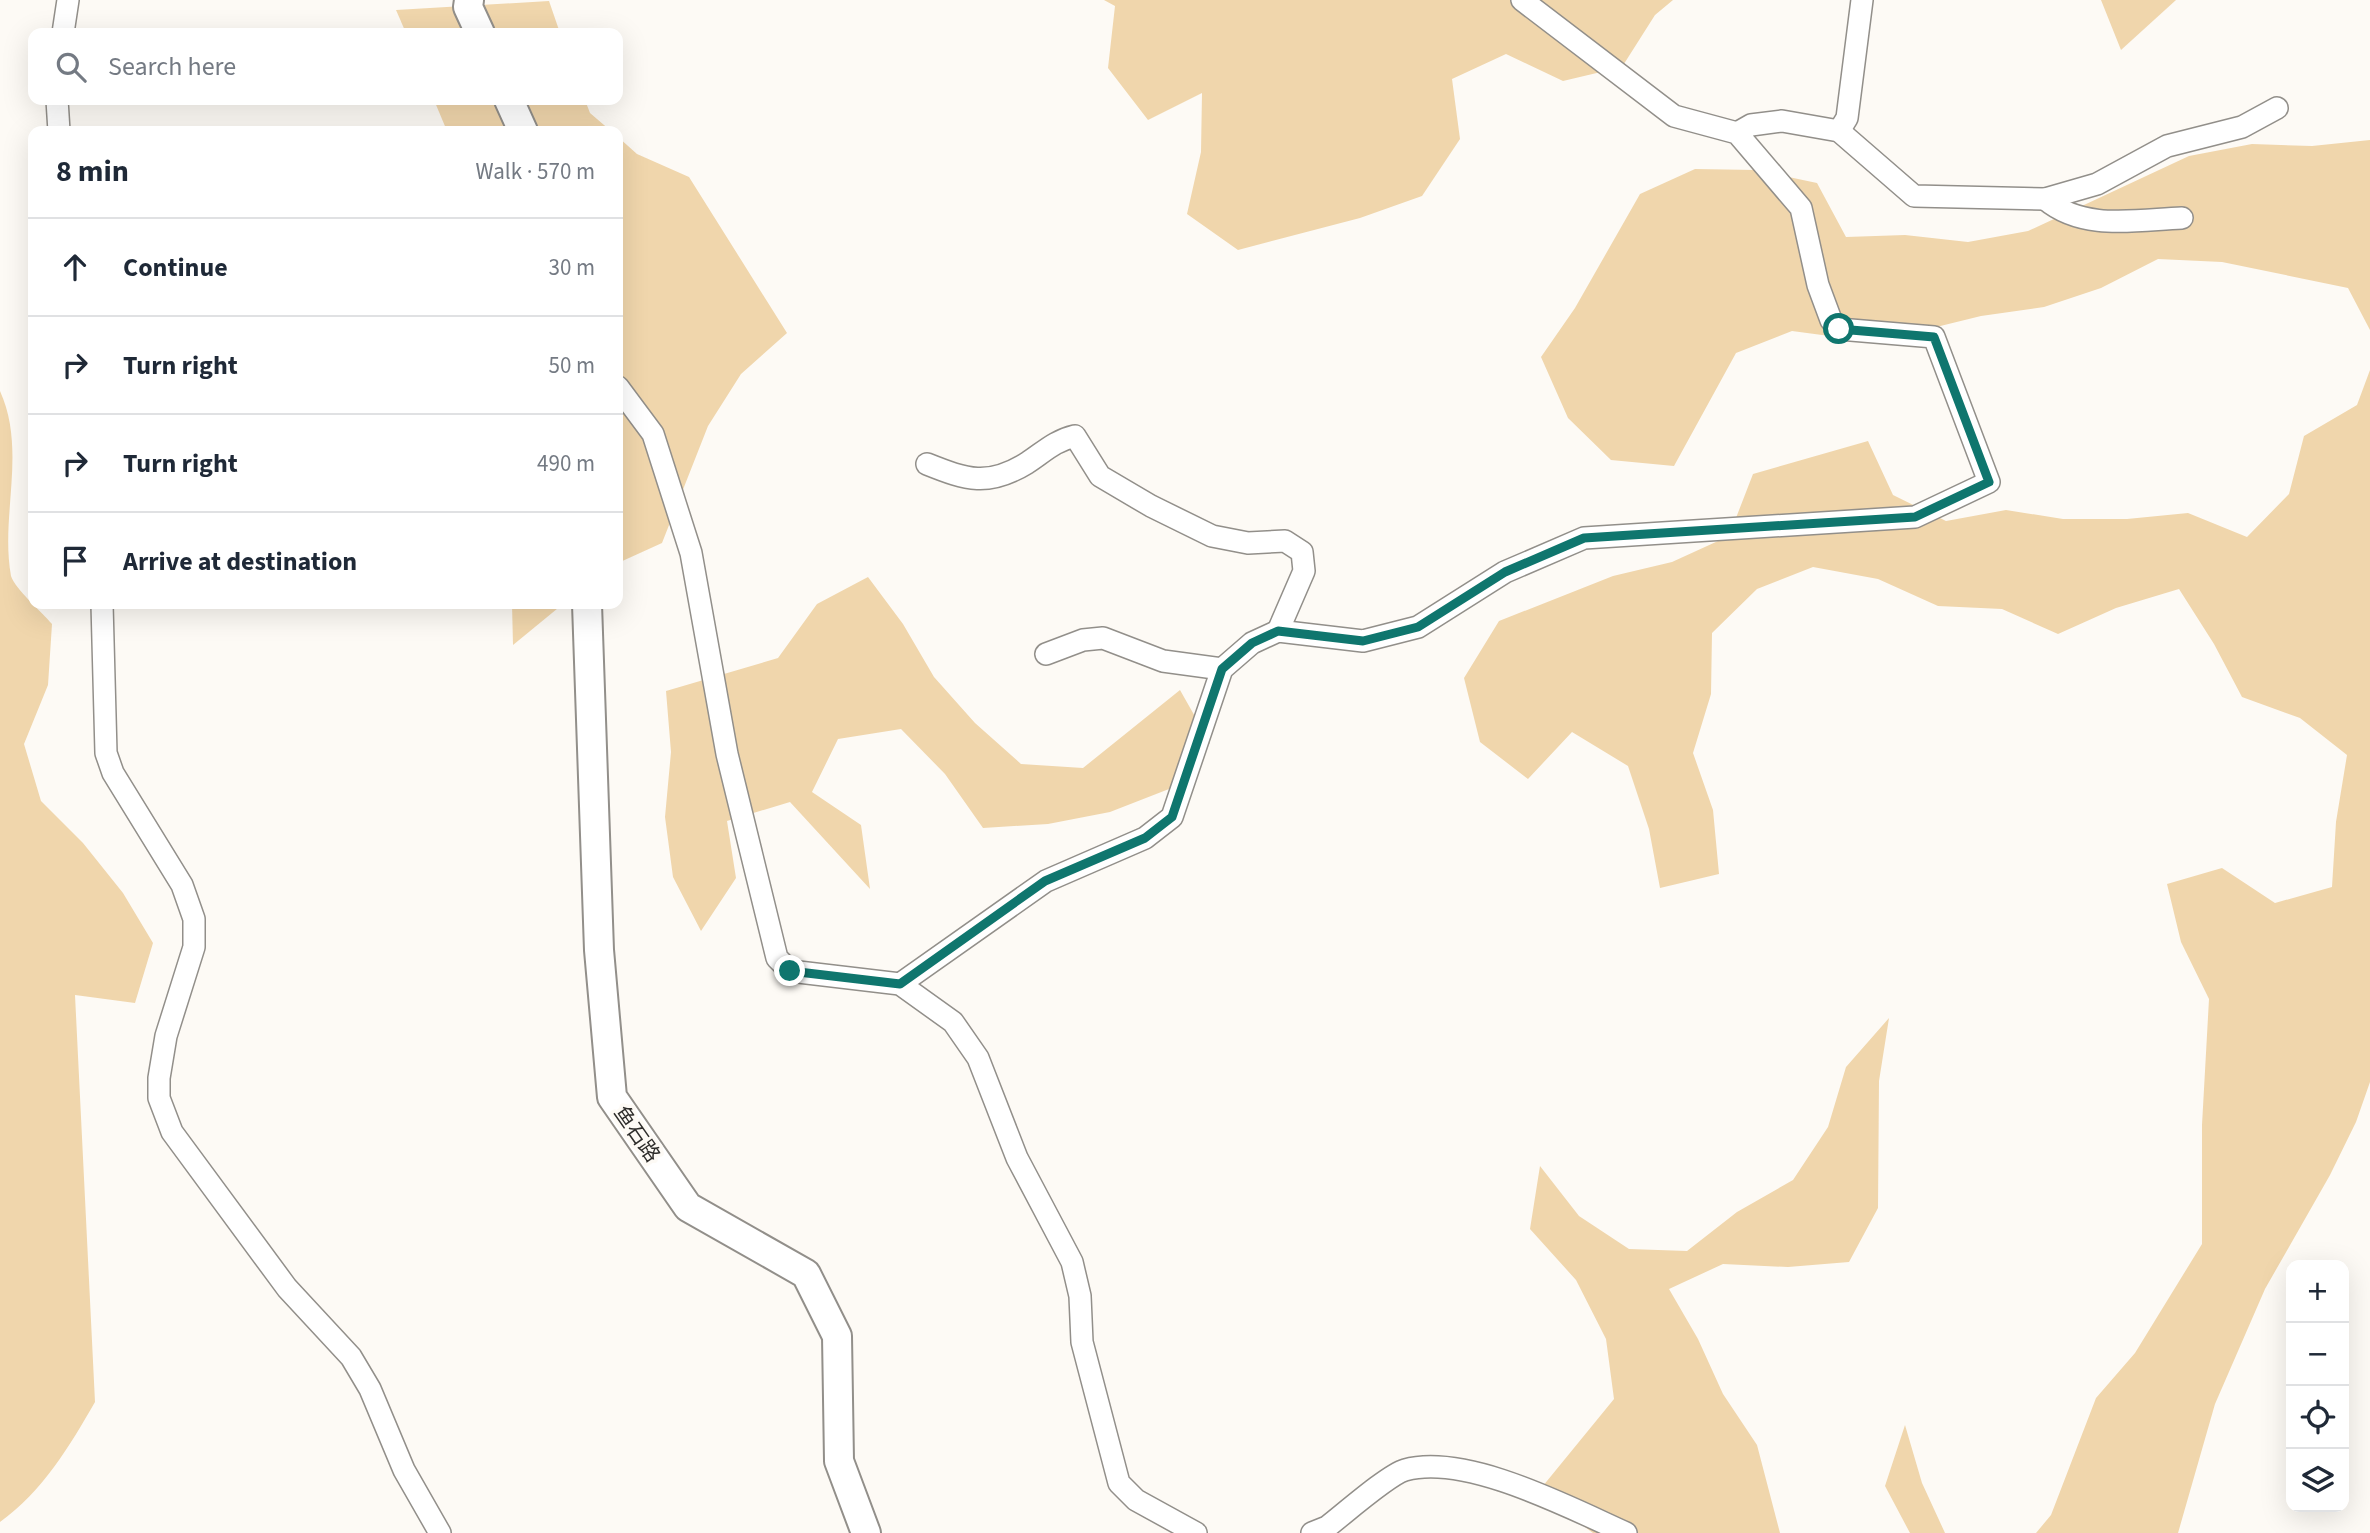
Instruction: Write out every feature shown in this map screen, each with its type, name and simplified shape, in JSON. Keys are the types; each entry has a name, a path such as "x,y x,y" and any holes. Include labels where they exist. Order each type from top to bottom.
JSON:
{"street":[{"path":"64,28 68,0"},
{"path":"469,0 468,7 478,28"},
{"path":"900,984 1045,881 1145,838 1172,817 1222,669 1252,643 1278,631 1363,641 1418,627 1505,572 1584,538 1915,517 1989,482 1934,337 1839,329 1831,320 1818,285 1801,208 1737,133 1674,116 1522,0"},
{"path":"1839,131 1847,118 1862,0"},
{"path":"57,105 59,126"},
{"path":"511,105 521,126"},
{"path":"1737,133 1752,125 1782,121 1839,131 1914,196 2045,199 2097,184 2167,146 2242,127 2277,108"},
{"path":"2045,199 2059,211 2086,221 2182,218"},
{"path":"623,394 653,434 691,553 727,754 777,958 790,971 900,984 953,1022 978,1058 1017,1158 1072,1262 1080,1296 1082,1342 1119,1483 1136,1500 1196,1533"},
{"path":"927,464 966,480 994,479 1027,463 1057,440 1074,436 1100,476 1151,506 1212,536 1248,543 1285,541 1302,552 1304,571 1278,631"},
{"path":"102,609 106,753 113,773 182,885 194,919 194,947 166,1036 159,1098 172,1132 287,1288 351,1357 370,1389 404,1470 440,1533"},
{"name":"鱼石路","path":"587,609 599,950 612,1097 688,1207 806,1274 837,1336 839,1461 866,1533"},
{"path":"1046,654 1083,640 1103,638 1163,661 1222,669"},
{"path":"1312,1533 1326,1527 1404,1470 1444,1466 1531,1489 1626,1533"}],"shaded area":[{"path":"1104,0 1673,0 1655,15 1622,67 1563,81 1506,54 1452,79 1460,139 1422,196 1360,218 1238,250 1187,214 1201,152 1202,93 1148,120 1108,68 1115,6"},
{"path":"2101,0 2176,0 2121,50"},
{"path":"549,1 558,28 404,28 396,10"},
{"path":"436,105 587,105 590,113 605,126 445,126"},
{"path":"2370,140 2370,330 2348,288 2222,262 2158,259 2101,288 2044,307 1981,316 1916,332 1852,339 1792,331 1736,353 1674,466 1611,460 1568,418 1541,357 1575,308 1640,194 1695,169 1756,170 1817,183 1846,237 1905,235 1968,242 2028,231 2189,156 2252,144 2312,146"},
{"path":"623,141 637,154 689,177 787,333 741,374 708,426 662,543 623,561"},
{"path":"2370,370 2370,1082 2356,1122 2330,1175 2265,1289 2215,1404 2178,1533 2036,1533 2051,1515 2096,1398 2135,1353 2202,1244 2202,1125 2209,999 2181,942 2167,884 2222,868 2275,903 2332,887 2336,822 2347,755 2300,718 2242,697 2214,644 2179,589 2116,608 2058,634 2002,609 1938,606 1878,579 1813,567 1757,589 1712,633 1711,694 1693,753 1713,810 1719,874 1660,888 1649,829 1628,766 1572,732 1528,779 1480,742 1464,678 1499,621 1613,576 1672,562 1729,536 1753,474 1868,441 1893,495 1946,521 2006,510 2063,519 2127,519 2188,513 2247,537 2289,494 2304,436 2357,405"},
{"path":"0,391 12,437 8,530 11,576 28,599 28,609 38,609 52,624 48,685 24,744 41,801 83,843 123,893 153,943 135,1003 75,995 95,1402 65,1452 42,1482 0,1522"},
{"path":"868,577 903,624 934,677 975,723 1021,764 1083,768 1180,690 1210,743 1169,789 1110,812 1048,824 983,828 945,774 901,729 838,739 812,792 861,825 870,889 790,802 727,821 736,878 701,931 673,877 665,817 671,752 666,691 778,658 817,604"},
{"path":"512,609 557,609 513,645"},
{"path":"1889,1018 1879,1081 1878,1208 1849,1262 1788,1267 1723,1264 1669,1289 1698,1339 1723,1394 1757,1445 1780,1533 1593,1533 1538,1492 1614,1399 1606,1339 1576,1280 1530,1229 1540,1166 1579,1216 1629,1249 1687,1251 1737,1212 1793,1180 1828,1127 1846,1067"},
{"path":"1905,1425 1922,1483 1945,1533 1910,1533 1885,1486"}],"route":[{"path":"790,971 900,984 1045,881 1145,838 1172,817 1222,669 1252,643 1278,631 1363,641 1418,627 1505,572 1584,538 1915,517 1989,482 1934,337 1839,329"}]}
